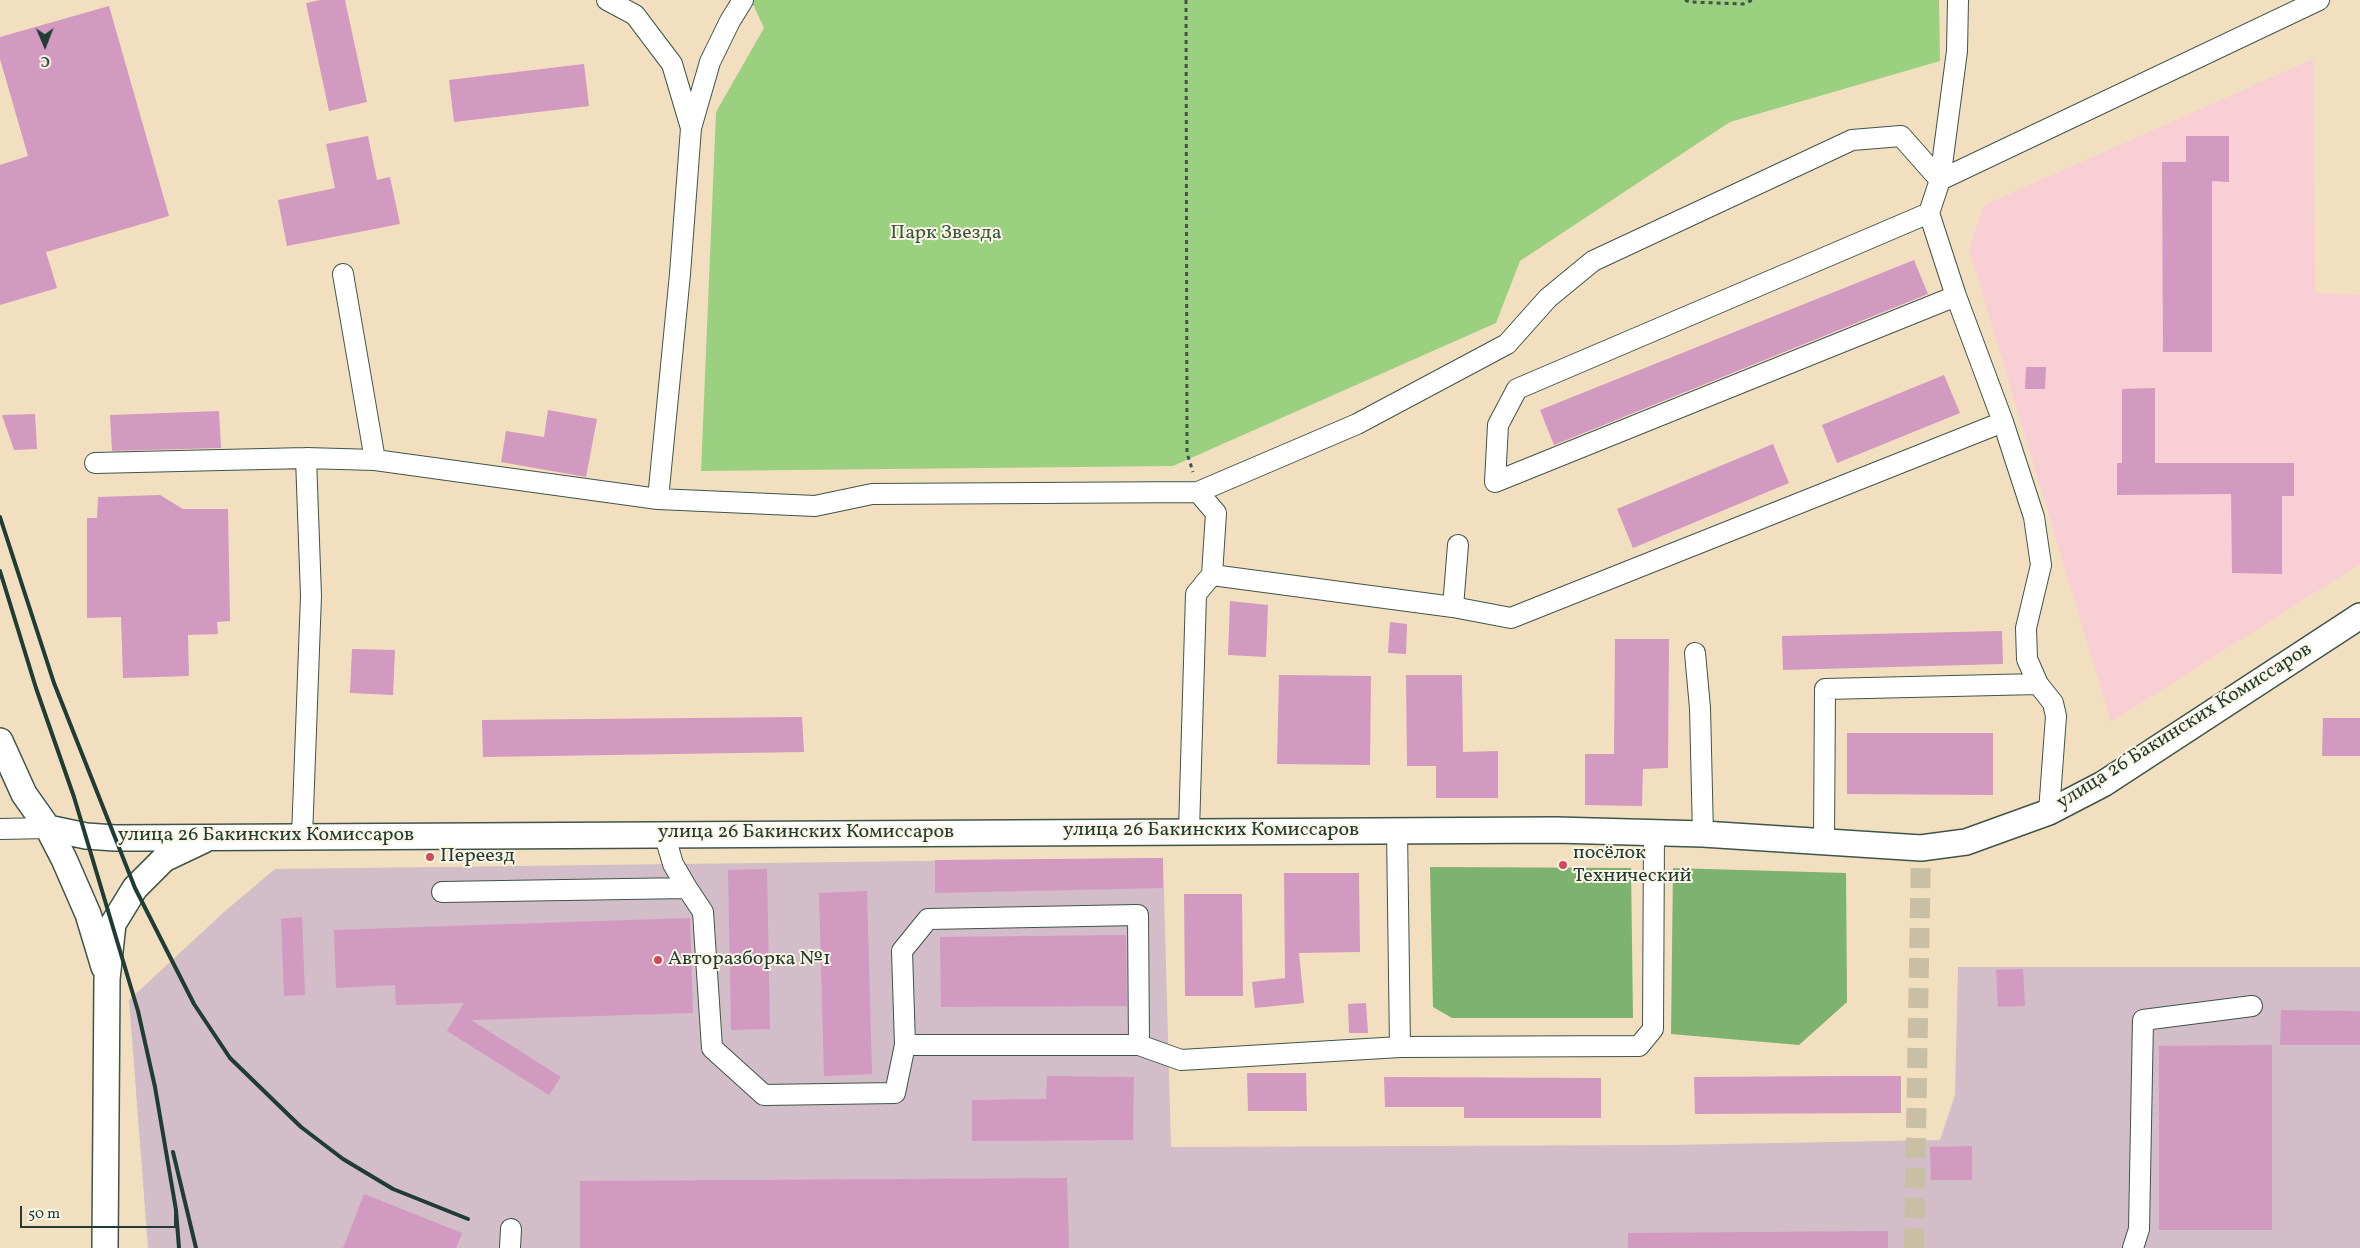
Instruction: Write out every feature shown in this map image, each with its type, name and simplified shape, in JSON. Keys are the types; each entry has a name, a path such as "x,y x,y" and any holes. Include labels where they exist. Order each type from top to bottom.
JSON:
{"main road":[{"name":"улица 26 Бакинских Комиссаров","path":"48,828 86,836 115,838 1189,830 1654,832 1921,848 1966,842 2050,812 2103,784 2360,616"},
{"path":"0,741 24,794 48,828 88,914 107,979"},
{"path":"106,1248 107,979 113,924 135,888 164,859 213,836"}],"street":[{"path":"607,0 635,14 672,64 691,128"},
{"path":"658,499 680,274 691,128 710,62 730,20 743,0"},
{"path":"1958,0 1957,51 1940,180 1929,212 1956,296 2003,422 2034,517 2041,565 2026,628 2028,659 2038,684 2053,702 2056,716 2050,812"},
{"path":"1940,180 2319,0"},
{"path":"95,463 306,458 375,460 658,499 815,506 872,494 1198,492 1356,424 1507,344 1548,298 1593,261 1852,140 1901,136 1940,180"},
{"path":"1929,212 1517,389 1498,425 1494,482 1956,296"},
{"path":"344,274 375,460"},
{"path":"1212,575 1453,607 1511,618 2003,422"},
{"path":"302,837 311,596 306,458"},
{"path":"1189,830 1196,594 1212,575 1216,513 1198,492"},
{"path":"1453,607 1458,545"},
{"path":"1695,653 1700,708 1703,834"},
{"path":"1824,841 1825,689 2038,684"},
{"name":"улица 26 Бакинских Комиссаров","path":"0,829 48,828"},
{"path":"1397,830 1400,1048"},
{"path":"905,1045 1139,1045 1182,1060 1400,1048 1639,1046 1653,1030 1654,832"},
{"path":"664,833 673,864 703,912 712,1048 764,1095 895,1092 905,1045 902,951 928,919 1138,915 1139,1045"},
{"path":"442,892 688,888"},
{"path":"2134,1248 2139,1229 2143,1020 2252,1006"}],"path":[{"path":"1186,0 1188,453 1198,492"},
{"path":"1685,0 1690,2 1743,4 1753,0"}],"shaded area":[{"path":"2313,59 2315,293 2360,295 2360,564 2111,722 1969,249 1984,205"},
{"path":"1163,858 1171,1147 1670,1145 1940,1140 1955,1095 1958,967 2360,967 2360,1248 148,1248 129,1000 224,912 275,869"}],"green space":[{"name":"Парк Звезда","path":"751,0 1939,0 1940,61 1730,122 1520,261 1496,323 1173,466 701,471 716,112 764,28"},
{"path":"1430,867 1631,868 1633,1018 1452,1018 1433,1007"},
{"path":"1673,868 1846,873 1847,1002 1799,1045 1671,1034"}],"building":[{"path":"320,0 345,0 367,102 329,111 306,3"},
{"path":"109,6 169,216 46,252 57,288 0,305 0,165 28,156 0,59 0,37"},
{"path":"584,64 589,106 454,122 449,80"},
{"path":"368,136 377,180 390,177 400,224 287,246 278,200 335,188 326,144"},
{"path":"2186,136 2229,136 2229,182 2212,181 2212,352 2163,352 2162,162 2186,162"},
{"path":"1914,260 1928,294 1554,445 1540,410"},
{"path":"2026,367 2046,367 2045,389 2025,389"},
{"path":"1944,375 1960,413 1837,463 1822,425"},
{"path":"2155,388 2155,463 2294,463 2294,496 2282,496 2282,574 2232,573 2231,494 2117,495 2117,463 2122,463 2122,389"},
{"path":"548,410 597,419 586,477 501,462 506,431 544,437"},
{"path":"219,411 221,448 112,451 110,415"},
{"path":"35,414 37,449 14,450 2,415"},
{"path":"1773,444 1789,483 1633,548 1617,509"},
{"path":"160,495 183,509 228,509 230,621 217,622 218,634 188,635 189,676 123,678 121,617 87,618 87,518 97,518 98,497"},
{"path":"1230,601 1268,605 1266,657 1228,655"},
{"path":"1390,622 1407,624 1406,654 1388,653"},
{"path":"2002,631 2003,664 1783,670 1782,636"},
{"path":"1615,639 1669,639 1668,768 1643,769 1642,806 1585,805 1585,754 1614,754"},
{"path":"352,649 395,650 393,695 350,693"},
{"path":"1279,675 1371,676 1370,765 1277,764"},
{"path":"1406,675 1462,675 1463,752 1498,751 1498,798 1436,798 1436,766 1407,766"},
{"path":"802,717 804,752 483,757 482,720"},
{"path":"2323,718 2360,718 2360,756 2322,756"},
{"path":"1847,733 1993,733 1993,795 1847,794"},
{"path":"1163,858 1163,888 935,893 935,860"},
{"path":"767,869 770,1029 731,1030 728,870"},
{"path":"1284,873 1359,873 1360,952 1299,953 1304,1003 1255,1008 1252,982 1285,978"},
{"path":"867,891 872,1074 824,1076 819,893"},
{"path":"1184,894 1242,894 1243,996 1185,996"},
{"path":"302,917 305,995 284,996 281,919"},
{"path":"690,918 693,1013 471,1020 561,1077 549,1095 447,1031 464,1003 396,1005 395,985 336,988 334,930"},
{"path":"1126,935 1127,1006 941,1007 940,937"},
{"path":"2023,969 2025,1006 1998,1007 1996,970"},
{"path":"1366,1003 1368,1033 1349,1033 1348,1004"},
{"path":"2281,1010 2360,1011 2360,1045 2280,1045"},
{"path":"2272,1045 2272,1230 2159,1230 2159,1046"},
{"path":"1247,1073 1306,1073 1307,1111 1248,1111"},
{"path":"1047,1076 1134,1077 1133,1140 972,1141 972,1100 1046,1099"},
{"path":"1901,1076 1901,1113 1695,1114 1694,1077"},
{"path":"1384,1077 1601,1078 1601,1118 1464,1118 1464,1107 1385,1107"},
{"path":"1972,1146 1972,1180 1931,1180 1930,1147"},
{"path":"1067,1178 1069,1248 580,1248 580,1181"},
{"path":"364,1194 462,1233 456,1248 343,1248"},
{"path":"1888,1231 1888,1248 1628,1248 1628,1233"}],"tunnel":[{"path":"1914,1248 1921,848"}],"railway":[{"path":"0,517 54,683 135,888 194,1004 230,1058 301,1127 343,1159 393,1189 468,1219"},
{"path":"0,571 36,688 74,797 138,1011 155,1087 176,1210 179,1248"},
{"path":"173,1152 196,1248"}],"place":[{"name":"Переезд","path":"430,857"},
{"name":"посёлок Технический","path":"1563,865"},
{"name":"Авторазборка №1","path":"658,960"}]}
